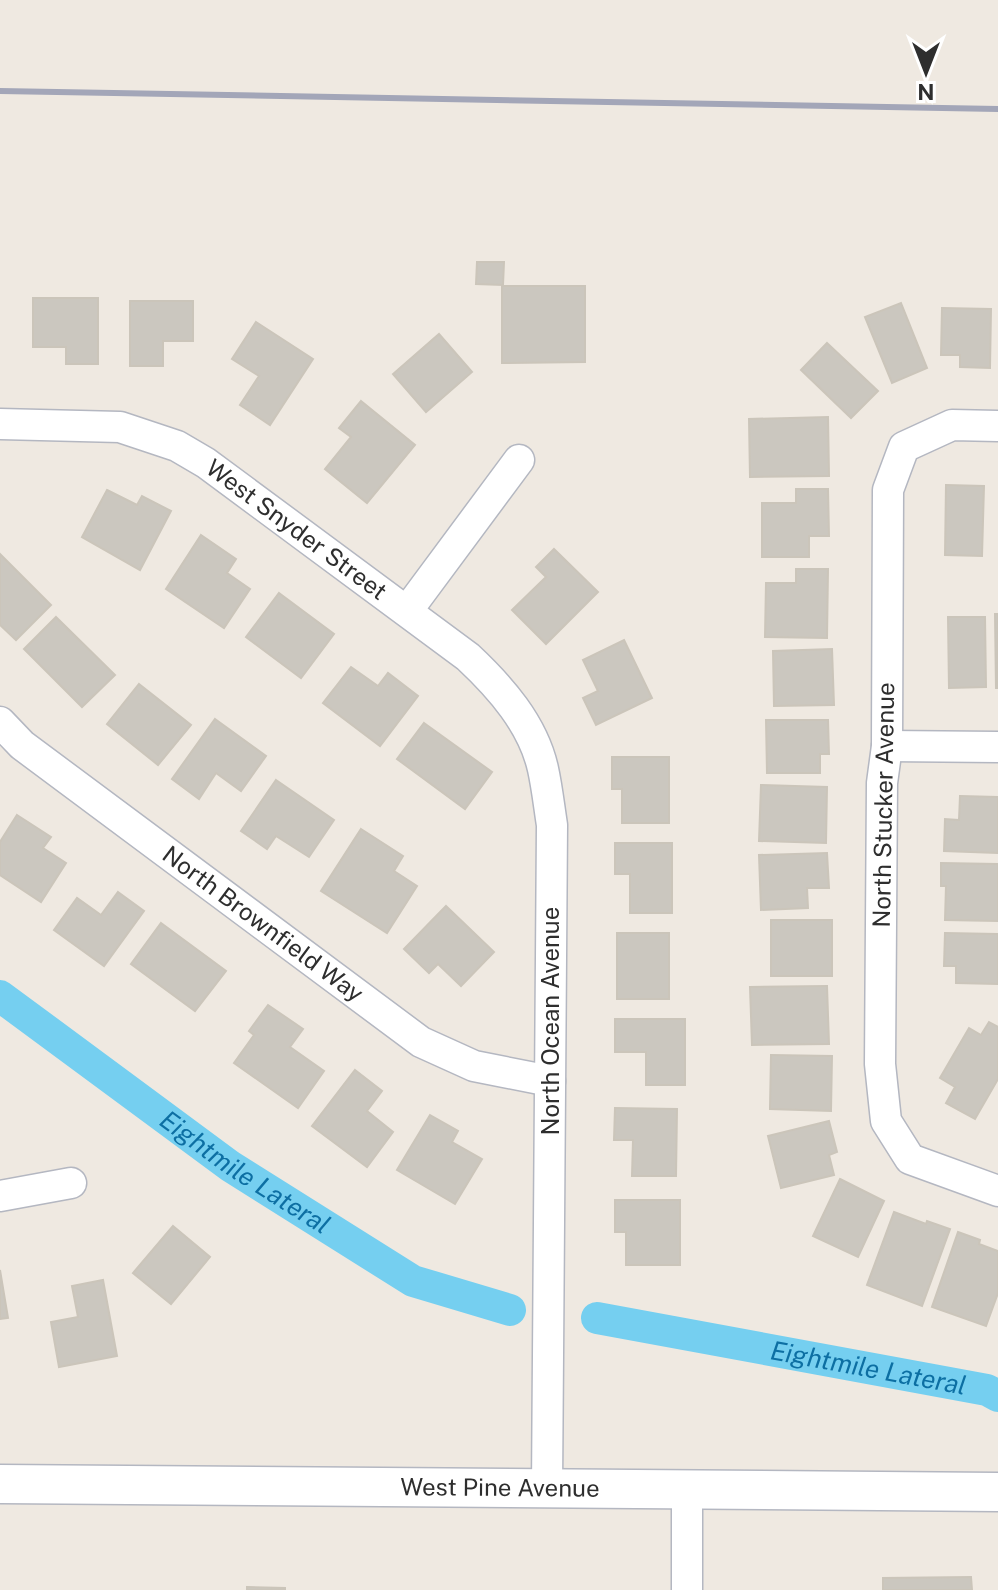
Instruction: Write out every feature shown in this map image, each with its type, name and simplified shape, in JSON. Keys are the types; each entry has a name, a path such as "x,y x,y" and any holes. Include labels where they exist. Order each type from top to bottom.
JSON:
{"street":[{"name":"West Snyder Street","path":"0,424 120,427 177,446 206,463 407,611 519,460"},
{"name":"North Stucker Avenue","path":"998,426 952,425 904,447 888,490 887,746 882,783 880,1064 886,1121 910,1159 998,1191"},
{"name":"North Ocean Avenue","path":"407,611 468,657 497,684 526,726 542,766 552,825 547,1488"},
{"name":"North Brownfield Way","path":"0,722 22,745 421,1042 474,1066 550,1081"},
{"path":"887,746 998,747"},
{"path":"0,1196 71,1183"},
{"name":"West Pine Avenue","path":"0,1484 998,1492"},
{"path":"687,1488 687,1590"}],"building":[{"path":"477,262 504,262 503,285 476,284"},
{"path":"502,286 585,286 585,362 502,363"},
{"path":"33,298 98,298 98,364 66,364 66,347 33,347"},
{"path":"130,301 193,301 193,341 163,341 163,366 130,366"},
{"path":"901,303 927,368 892,383 865,317"},
{"path":"942,308 991,309 990,368 960,367 960,355 941,355"},
{"path":"256,322 313,359 270,425 240,405 259,376 232,359"},
{"path":"439,334 472,372 426,412 393,374"},
{"path":"827,343 878,391 851,418 801,370"},
{"path":"361,401 415,445 367,503 325,469 351,437 339,428"},
{"path":"828,417 829,476 750,477 749,419"},
{"path":"946,485 984,486 982,556 945,555"},
{"path":"796,489 828,489 829,536 809,536 809,557 762,557 762,503 796,503"},
{"path":"107,490 137,505 142,496 171,511 140,570 82,537"},
{"path":"201,535 236,559 227,573 250,589 224,628 166,589"},
{"path":"554,549 598,592 546,644 512,610 546,577 536,567"},
{"path":"0,554 51,605 16,640 0,625"},
{"path":"796,569 828,569 827,638 765,637 766,583 796,583"},
{"path":"279,593 334,634 301,678 246,637"},
{"path":"995,614 998,614 998,688 996,688"},
{"path":"56,617 115,675 82,707 24,649"},
{"path":"948,617 985,617 986,687 949,688"},
{"path":"624,640 652,698 596,725 583,698 598,691 583,660"},
{"path":"832,649 834,705 774,706 773,651"},
{"path":"351,667 378,686 388,673 418,696 380,746 323,703"},
{"path":"139,684 191,725 158,765 107,724"},
{"path":"215,719 266,756 241,791 216,773 199,799 172,779"},
{"path":"766,720 828,720 829,754 820,754 820,773 767,773"},
{"path":"424,723 492,772 465,809 397,759"},
{"path":"612,757 669,757 669,823 622,823 622,789 612,789"},
{"path":"276,780 334,820 309,857 276,836 267,849 241,831"},
{"path":"761,785 827,787 826,843 759,841"},
{"path":"960,796 998,797 998,853 944,851 945,819 959,820"},
{"path":"17,815 51,837 43,848 66,863 41,902 0,875 0,842"},
{"path":"361,829 403,856 394,871 417,886 387,933 321,891"},
{"path":"615,843 672,843 672,913 630,913 630,874 615,874"},
{"path":"827,853 829,888 807,888 808,908 761,910 759,855"},
{"path":"941,863 998,864 998,921 945,920 946,886 941,886"},
{"path":"118,892 144,911 104,966 54,930 77,898 101,915"},
{"path":"446,906 494,952 461,986 438,964 429,973 404,949"},
{"path":"771,920 832,920 832,976 771,976"},
{"path":"161,923 226,971 195,1011 131,964"},
{"path":"617,933 669,933 669,999 617,999"},
{"path":"945,933 998,934 998,984 956,983 956,966 944,966"},
{"path":"827,986 829,1044 752,1045 750,987"},
{"path":"268,1005 303,1029 290,1047 324,1071 298,1108 234,1063 254,1035 249,1031"},
{"path":"615,1019 685,1019 685,1085 646,1085 646,1052 615,1052"},
{"path":"989,1022 998,1027 998,1079 975,1119 946,1103 955,1087 940,1078 969,1028 981,1035"},
{"path":"771,1055 832,1056 831,1111 770,1109"},
{"path":"355,1070 382,1091 367,1111 393,1132 367,1167 312,1126"},
{"path":"615,1108 677,1109 676,1176 632,1176 633,1140 614,1140"},
{"path":"430,1115 458,1131 452,1142 482,1159 455,1204 397,1170"},
{"path":"829,1121 837,1152 829,1155 834,1175 781,1188 768,1136"},
{"path":"840,1179 884,1201 858,1257 813,1236"},
{"path":"615,1200 680,1200 680,1265 626,1265 626,1232 615,1232"},
{"path":"894,1212 950,1229 922,1306 867,1285"},
{"path":"173,1226 210,1257 171,1304 133,1273"},
{"path":"958,1232 998,1251 998,1293 986,1326 932,1307"},
{"path":"0,1270 8,1318 0,1319"},
{"path":"103,1280 117,1356 59,1367 51,1322 78,1317 72,1286"},
{"path":"971,1577 972,1590 883,1590 883,1578"},
{"path":"247,1587 285,1588 285,1590 247,1590"}],"waterway":[{"name":"Eightmile Lateral","path":"0,996 230,1166 413,1281 510,1310"},
{"name":"Eightmile Lateral","path":"597,1318 987,1390 998,1396"}],"railway":[{"path":"0,91 998,109"}]}
